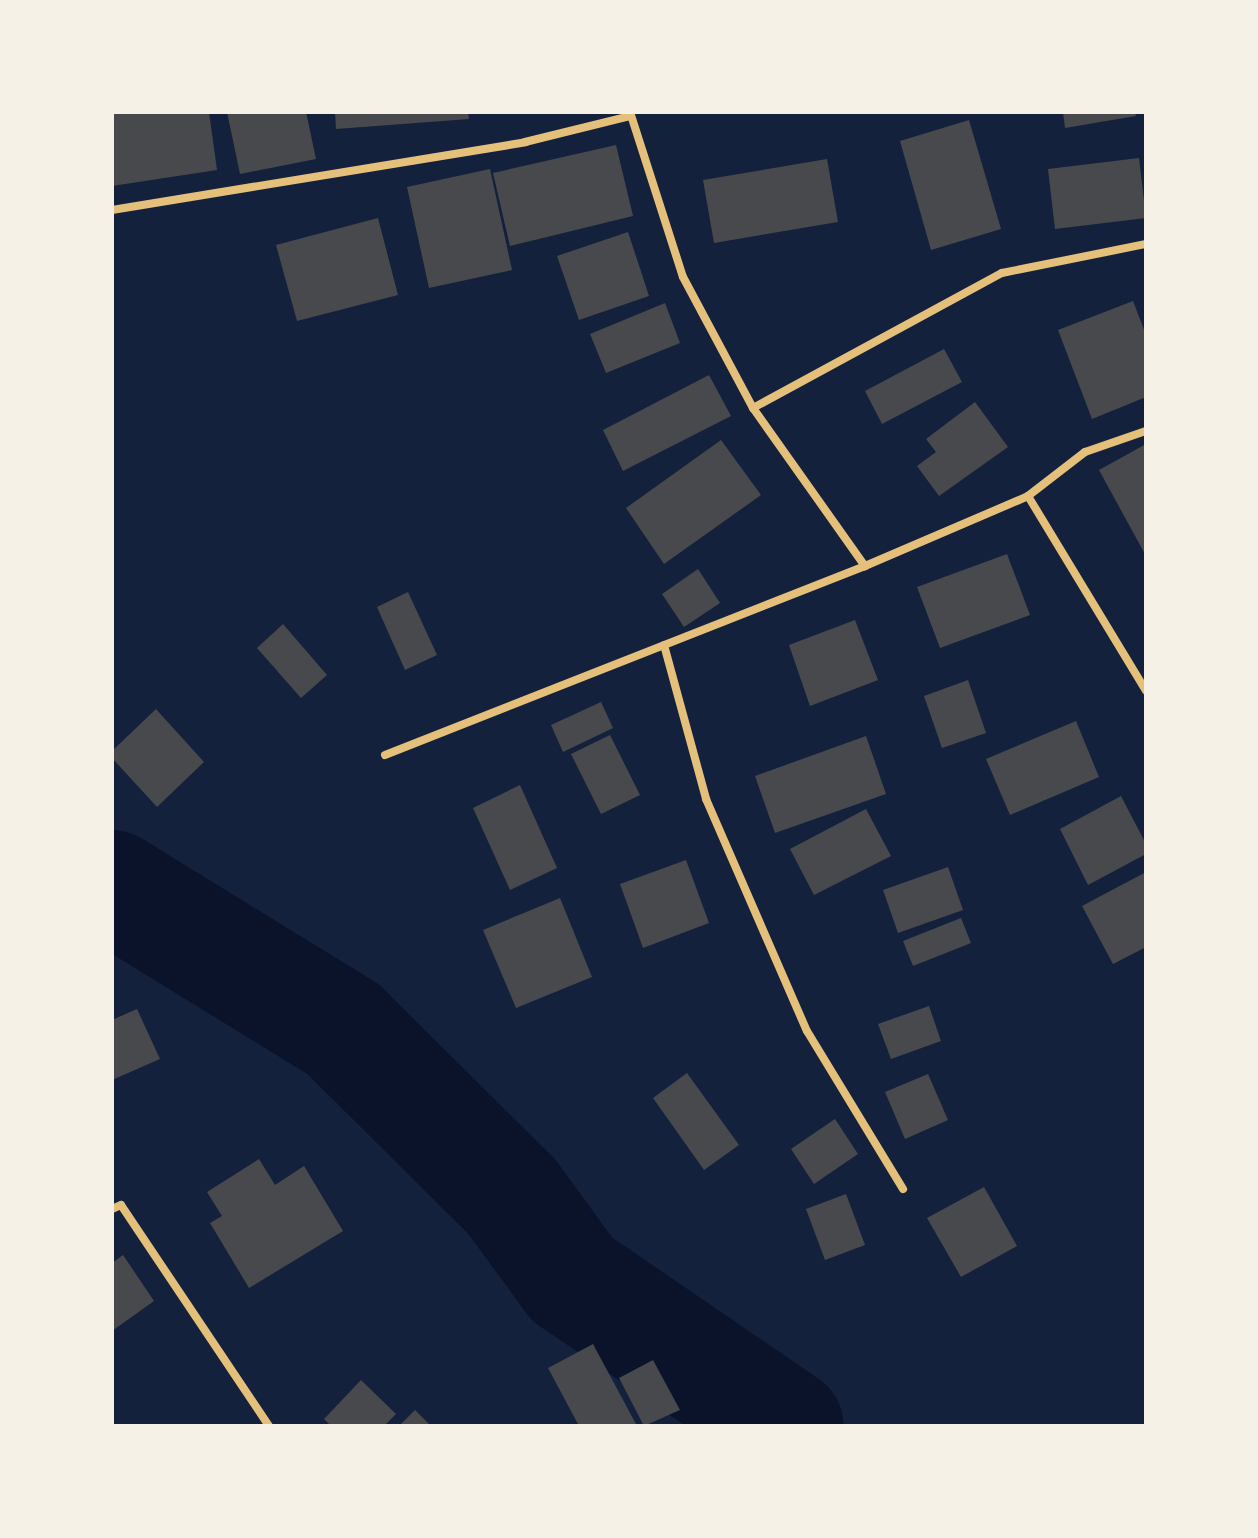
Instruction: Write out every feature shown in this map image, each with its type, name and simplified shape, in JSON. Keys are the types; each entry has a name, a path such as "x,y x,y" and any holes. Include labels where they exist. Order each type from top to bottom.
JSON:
{"street":[{"path":"112,210 525,142 630,114 683,277 753,408 865,566"},
{"path":"753,408 1002,273 1146,244"},
{"path":"385,755 865,566 1028,496 1085,452 1146,431"},
{"path":"1028,496 1146,691"},
{"path":"664,645 706,799 807,1031 903,1189"},
{"path":"112,1209 121,1205 269,1426"}],"building":[{"path":"112,112 209,112 217,170 112,186"},
{"path":"227,112 306,112 316,159 240,174"},
{"path":"335,112 468,112 469,119 336,129"},
{"path":"1063,112 1135,112 1136,116 1065,128"},
{"path":"969,120 1001,229 931,250 900,141"},
{"path":"616,145 633,216 510,246 493,173"},
{"path":"1139,158 1146,218 1055,229 1048,169"},
{"path":"827,159 838,222 714,243 703,180"},
{"path":"490,169 512,270 429,288 407,187"},
{"path":"378,218 398,295 297,321 276,245"},
{"path":"628,232 649,296 579,320 557,256"},
{"path":"1133,301 1146,335 1146,397 1092,419 1058,330"},
{"path":"665,303 680,343 606,373 590,334"},
{"path":"944,349 962,382 882,424 865,391"},
{"path":"709,375 731,416 623,471 603,430"},
{"path":"975,402 1008,447 939,496 917,466 936,452 926,439"},
{"path":"721,440 761,495 664,564 626,508"},
{"path":"1146,444 1146,556 1099,470"},
{"path":"1007,554 1030,615 940,648 917,587"},
{"path":"698,569 720,603 684,627 662,594"},
{"path":"408,592 437,655 405,670 377,607"},
{"path":"855,620 878,680 810,706 789,645"},
{"path":"283,624 327,675 301,698 257,648"},
{"path":"968,680 986,733 942,748 924,696"},
{"path":"601,702 613,728 563,752 551,725"},
{"path":"156,709 204,762 157,807 112,758 112,751"},
{"path":"1076,721 1099,777 1010,815 986,759"},
{"path":"610,735 640,795 601,814 571,754"},
{"path":"866,736 886,794 775,833 755,776"},
{"path":"520,785 557,868 510,890 473,808"},
{"path":"1121,796 1146,844 1146,854 1088,885 1060,829"},
{"path":"866,809 891,856 814,895 790,849"},
{"path":"686,860 709,923 643,948 620,884"},
{"path":"948,867 963,910 898,933 883,890"},
{"path":"1146,872 1146,947 1113,964 1082,906"},
{"path":"560,898 592,977 516,1008 483,930"},
{"path":"961,918 971,943 913,966 903,941"},
{"path":"929,1006 941,1041 891,1059 878,1024"},
{"path":"137,1009 160,1059 112,1080 112,1020"},
{"path":"687,1073 739,1145 704,1170 653,1098"},
{"path":"928,1074 948,1120 905,1139 885,1092"},
{"path":"835,1119 858,1154 814,1184 791,1149"},
{"path":"259,1159 275,1185 304,1166 343,1231 249,1288 210,1223 222,1216 207,1192"},
{"path":"984,1187 1017,1246 961,1277 927,1218"},
{"path":"846,1194 865,1245 825,1260 806,1209"},
{"path":"123,1255 154,1301 112,1331 112,1263"},
{"path":"593,1344 637,1426 579,1426 548,1368"},
{"path":"653,1360 680,1410 644,1426 619,1378"},
{"path":"361,1380 396,1414 384,1426 331,1426 324,1419"},
{"path":"415,1410 431,1426 399,1426"}],"waterway":[{"path":"112,887 344,1030 512,1197 572,1279 787,1426"}]}
